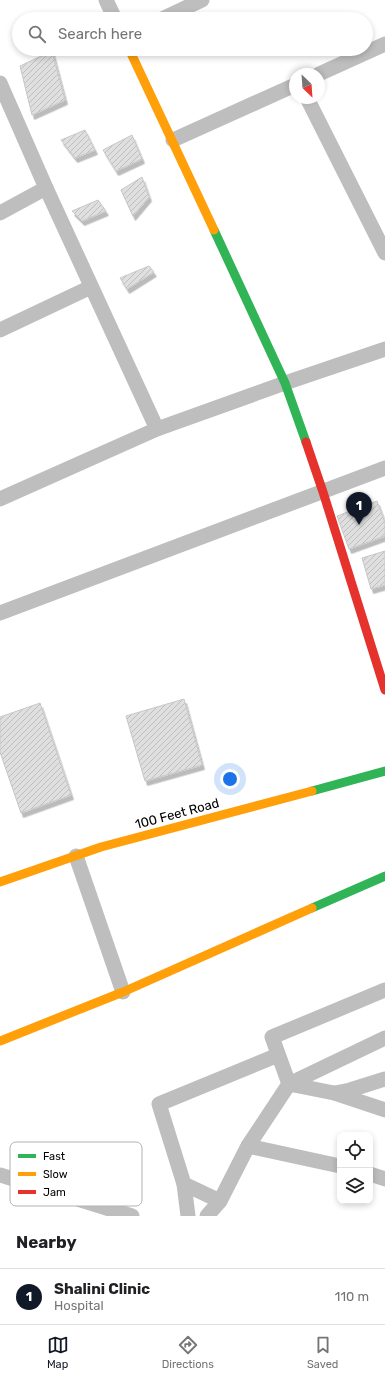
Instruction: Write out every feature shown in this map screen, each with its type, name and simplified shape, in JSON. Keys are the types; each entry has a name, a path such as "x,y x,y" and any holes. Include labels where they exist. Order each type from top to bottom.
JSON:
{"street":[{"path":"106,0 112,12"},
{"path":"177,12 202,0"},
{"path":"373,49 385,44"},
{"path":"132,56 285,382 323,492 385,690"},
{"path":"325,71 359,56"},
{"path":"0,83 46,188 157,429"},
{"path":"173,140 289,88"},
{"path":"310,104 385,253"},
{"path":"0,213 46,188"},
{"path":"0,330 92,287"},
{"path":"0,499 157,429 285,382 385,349"},
{"path":"0,613 385,468"},
{"name":"100 Feet Road","path":"0,882 109,845 385,771"},
{"path":"76,856 123,992"},
{"path":"0,1041 123,992 385,876"},
{"path":"289,1084 272,1037 385,990"},
{"path":"207,1216 220,1201 248,1146 289,1084 385,1038"},
{"path":"188,1216 184,1184 159,1104 278,1055"},
{"path":"334,1093 350,1090 385,1079"},
{"path":"289,1084 334,1093 385,1110"},
{"path":"248,1146 337,1165"},
{"path":"0,1175 10,1178"},
{"path":"373,1175 385,1179"},
{"path":"184,1184 220,1201"},
{"path":"100,1206 132,1216"}],"building":[{"path":"41,56 53,56 65,100 32,115 20,66"},
{"path":"85,130 95,150 75,158 61,140"},
{"path":"132,135 142,159 116,171 103,150"},
{"path":"142,177 149,197 133,216 121,190"},
{"path":"98,200 106,211 82,221 72,211"},
{"path":"149,266 154,272 127,289 120,278"},
{"path":"377,501 385,523 385,536 349,549 337,516"},
{"path":"385,551 385,585 371,589 362,558"},
{"path":"184,699 202,765 145,781 126,716"},
{"path":"40,703 71,795 21,813 0,752 0,717"}],"traffic: fast":[{"path":"214,230 285,383 306,442"},
{"path":"312,791 385,771"},
{"path":"312,908 385,876"}],"traffic: slow":[{"path":"132,56 214,230"},
{"path":"0,882 101,847 312,791"},
{"path":"0,1041 123,992 312,908"}],"traffic: jam":[{"path":"306,442 385,690"}],"place":[{"name":"Shalini Clinic","path":"359,525"}]}
